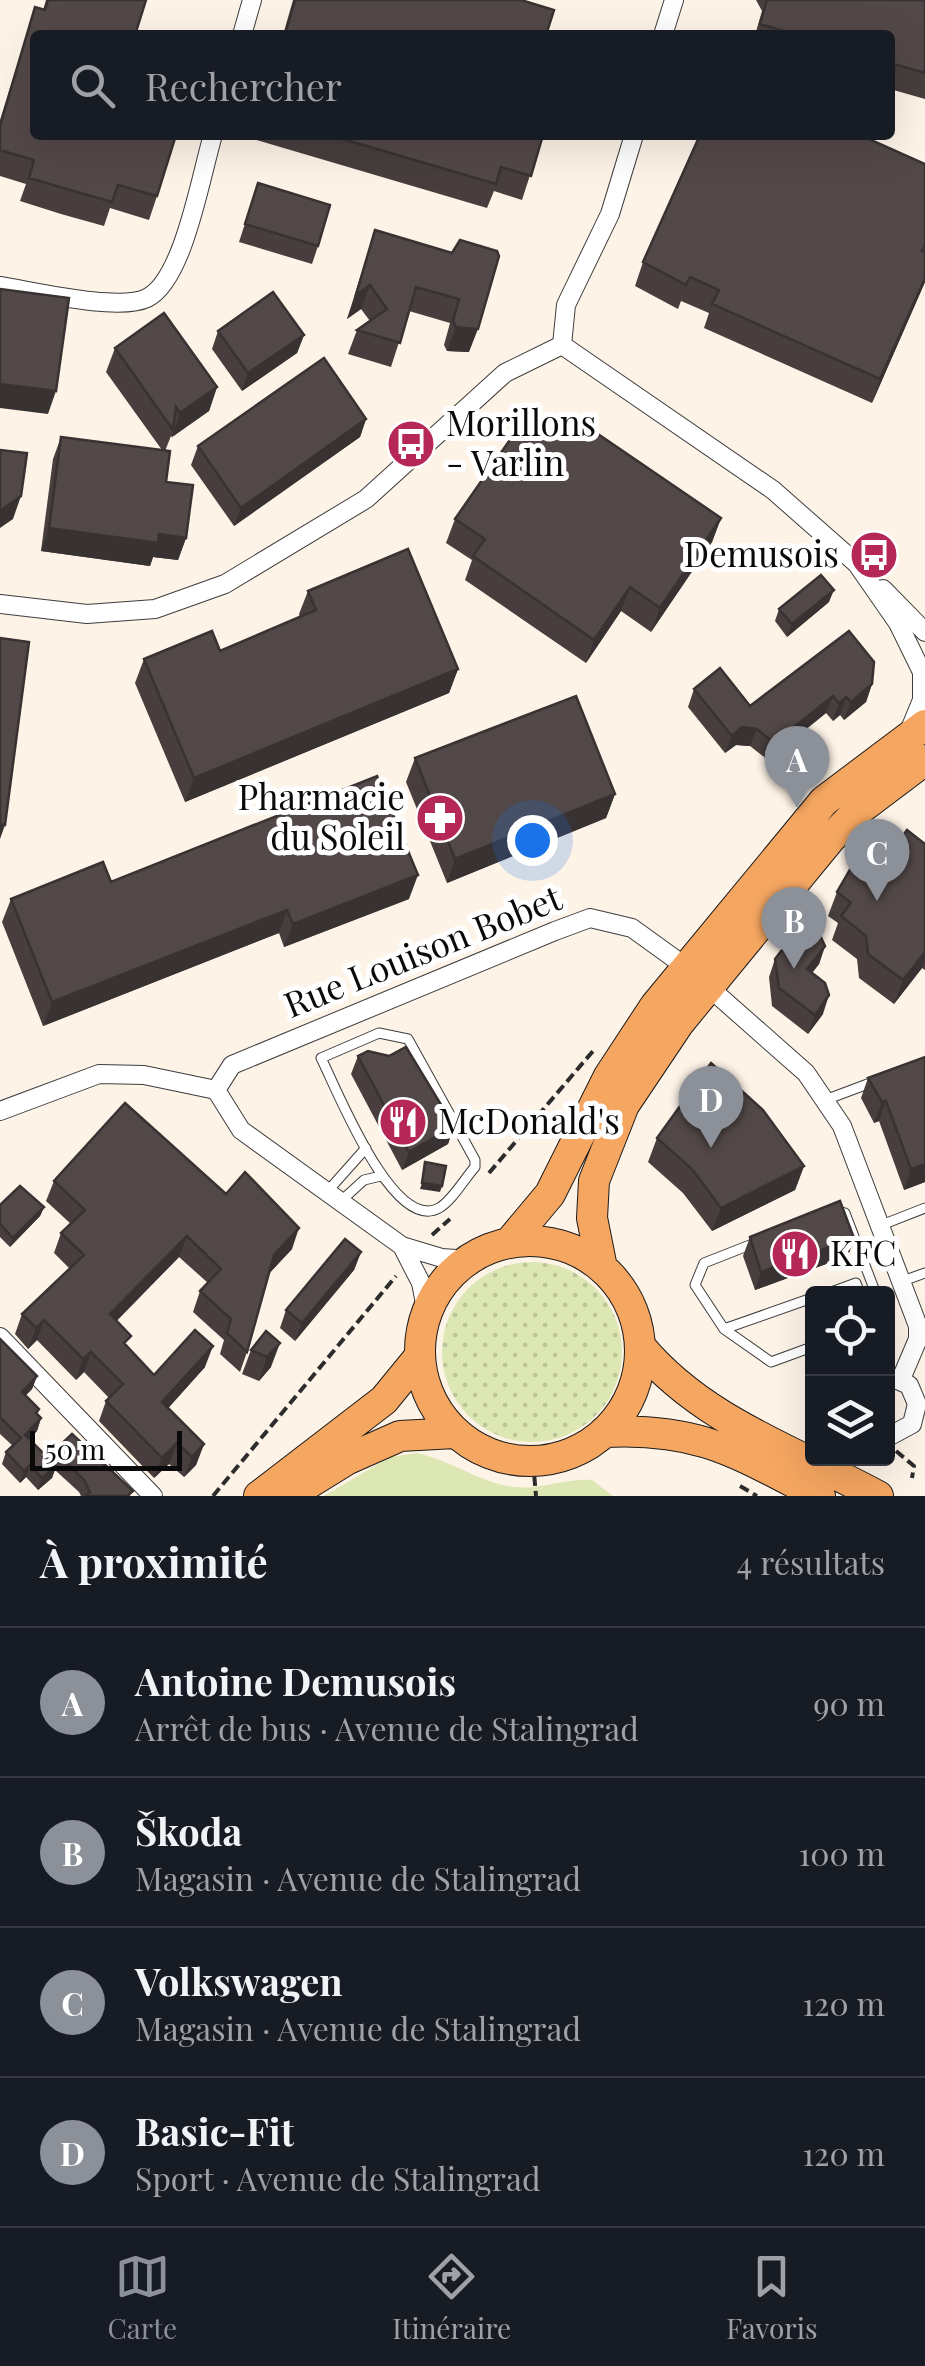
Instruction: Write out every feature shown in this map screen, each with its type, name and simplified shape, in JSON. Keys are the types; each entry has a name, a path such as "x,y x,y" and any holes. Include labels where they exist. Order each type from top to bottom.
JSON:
{"main road":[{"path":"509,1243 550,1194 628,1044 686,968 811,815 842,784 918,741"},
{"path":"602,1268 591,1200 600,1157 624,1104 679,1024 844,823 918,741"},
{"path":"509,1243 556,1245 602,1268 629,1304 640,1346 632,1393 604,1432 583,1447 533,1461 481,1450 454,1433 431,1400 420,1356 426,1312 444,1283 468,1260 509,1243"},
{"path":"640,1346 685,1392 712,1412 878,1496"},
{"path":"259,1496 384,1400 420,1356"},
{"path":"604,1432 650,1430 700,1438 820,1496"},
{"path":"288,1496 348,1459 400,1436 454,1433"}],"street":[{"path":"243,30 252,0"},
{"path":"665,30 674,0"},
{"path":"0,286 120,302 145,300 162,288 174,268 212,140"},
{"path":"562,345 566,306 610,214 632,140"},
{"path":"562,345 773,490 858,564 925,632"},
{"path":"0,604 88,614 155,609 225,584 366,499 505,373 562,345"},
{"path":"858,564 925,658"},
{"path":"898,622 922,672 918,741"},
{"name":"Rue Louison Bobet","path":"216,1090 232,1065 590,918 632,928 686,968 806,1073 842,1126 918,1326 918,1339 895,1376"},
{"path":"0,1112 99,1074 144,1075 216,1090 241,1130 402,1246 442,1258 468,1260"},
{"path":"402,1246 421,1284 426,1312"},
{"path":"0,1337 153,1496"},
{"path":"895,1378 915,1394 916,1414 904,1431 895,1434"}],"lane":[{"path":"379,1033 408,1039 476,1160 475,1167 439,1208 424,1211 381,1176 321,1058 379,1033"},
{"path":"824,1100 889,1076"},
{"path":"332,1198 366,1148"},
{"path":"332,1198 364,1180 381,1176"},
{"path":"879,1226 925,1208"},
{"path":"821,1216 837,1209 845,1213 873,1286"},
{"path":"771,1236 704,1263 696,1285 724,1329 771,1362 805,1350"},
{"path":"900,1282 925,1272"},
{"path":"724,1329 805,1300"}],"path":[{"path":"895,1448 914,1466 912,1478"},
{"path":"533,1461 536,1496"}],"green space":[{"path":"532,1262 566,1269 595,1289 615,1318 622,1352 615,1386 595,1415 566,1435 532,1442 498,1435 469,1415 449,1386 442,1352 449,1318 469,1289 498,1269"},
{"path":"417,1453 501,1485 544,1486 592,1480 613,1496 324,1496 390,1457"}],"building":[{"path":"48,0 146,0 137,30 30,30 30,140 174,140 157,196 118,185 112,202 29,178 34,160 0,150 0,126 35,7 45,10"},
{"path":"295,0 521,0 554,10 548,30 286,30"},
{"path":"767,0 925,0 925,73 895,64 895,30 780,30 760,24"},
{"path":"346,140 542,140 531,176 501,167 496,184"},
{"path":"698,140 871,140 925,164 925,278 880,379 712,304 719,290 690,277 686,285 643,262"},
{"path":"258,183 330,205 318,246 245,224"},
{"path":"375,230 452,253 460,240 497,251 499,256 478,329 456,327 453,321 459,299 416,287 400,343 357,330 387,309 370,285 356,295"},
{"path":"0,289 69,298 56,391 0,384"},
{"path":"273,292 304,335 248,373 218,331"},
{"path":"164,313 217,387 180,413 176,407 173,430 115,348"},
{"path":"324,358 366,419 241,508 198,446"},
{"path":"530,411 558,431 570,415 721,518 660,608 630,587 594,640 473,556 485,539 455,519"},
{"path":"61,437 170,451 166,482 193,485 186,538 159,534 158,543 49,528"},
{"path":"0,450 27,453 21,496 0,511"},
{"path":"408,549 458,669 194,778 144,659 212,631 220,651 316,610 308,591"},
{"path":"821,575 834,590 792,624 779,609"},
{"path":"849,631 874,662 872,684 851,702 846,697 839,703 833,696 774,743 757,729 742,727 732,736 694,689 720,668 750,706"},
{"path":"0,638 29,642 5,825 0,824"},
{"path":"576,696 615,794 455,859 415,758"},
{"path":"377,776 418,875 293,924 287,910 52,1002 11,899 103,862 111,882"},
{"path":"907,830 925,844 925,952 903,980 868,954 866,936 841,916 851,903 837,892 862,849 867,853 884,831 898,842"},
{"path":"810,914 825,946 807,969 825,983 829,995 815,1015 779,988 775,959"},
{"path":"406,1047 454,1126 409,1152 358,1056 368,1051 389,1056"},
{"path":"925,1057 925,1164 911,1169 886,1101 882,1102 868,1078"},
{"path":"711,1063 763,1110 804,1166 721,1208 692,1169 657,1138"},
{"path":"125,1103 226,1194 245,1172 299,1228 274,1255 247,1352 227,1333 231,1319 200,1291 221,1269 187,1236 110,1314 131,1336 124,1343 154,1375 195,1330 213,1346 162,1402 204,1444 192,1457 177,1443 162,1458 106,1401 123,1384 91,1352 83,1359 44,1320 36,1328 22,1314 84,1255 61,1233 85,1210 54,1181"},
{"path":"425,1162 446,1166 442,1186 422,1183"},
{"path":"20,1186 44,1207 13,1238 0,1224 0,1205"},
{"path":"840,1201 854,1238 761,1272 750,1237"},
{"path":"345,1239 361,1252 302,1323 286,1310"},
{"path":"266,1331 280,1343 267,1357 251,1350"},
{"path":"0,1339 37,1376 22,1392 39,1409 36,1413 41,1418 25,1435 56,1466 42,1478 30,1465 24,1471 6,1452 21,1438 0,1417"},
{"path":"72,1434 133,1491 127,1496 86,1496 90,1492 84,1480 54,1451"}],"place":[{"name":"Morillons - Varlin","path":"411,444"},
{"name":"Demusois","path":"874,555"},
{"name":"Antoine Demusois","path":"797,808"},
{"name":"Pharmacie du Soleil","path":"440,818"},
{"name":"Volkswagen","path":"877,901"},
{"name":"Škoda","path":"794,969"},
{"name":"McDonald's","path":"403,1122"},
{"name":"Basic-Fit","path":"711,1148"},
{"name":"KFC","path":"795,1254"}]}
